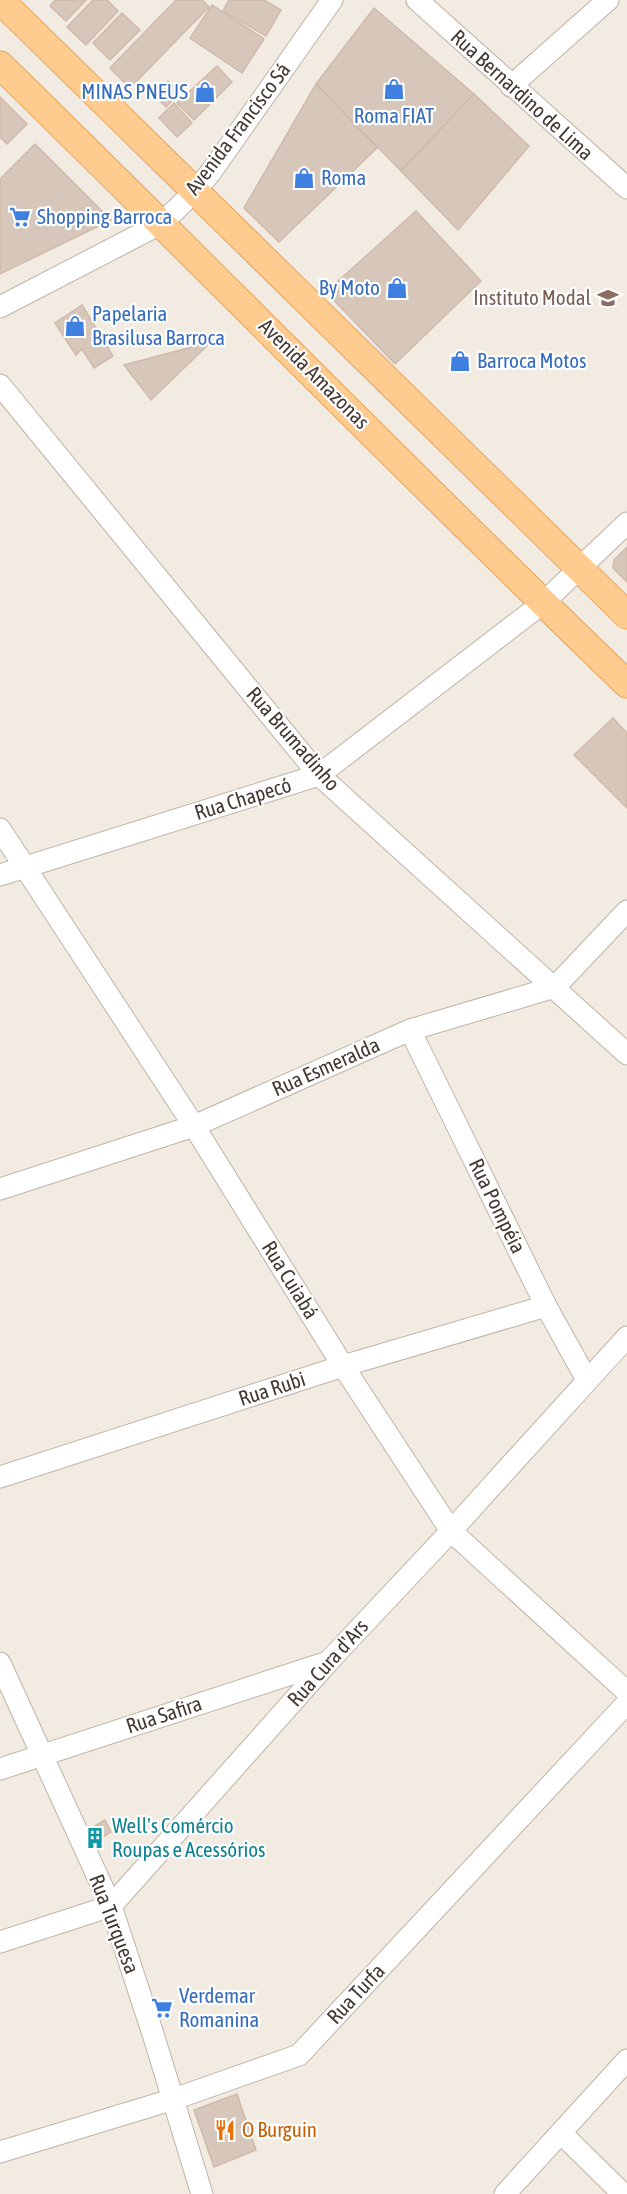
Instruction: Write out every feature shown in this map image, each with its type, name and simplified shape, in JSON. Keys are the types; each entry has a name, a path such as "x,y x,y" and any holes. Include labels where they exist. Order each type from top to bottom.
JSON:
{"main road":[{"path":"0,0 627,615"},
{"name":"Avenida Amazonas","path":"0,66 162,223 627,684"}],"street":[{"name":"Avenida Francisco Sá","path":"0,307 162,223 211,172 332,0"},
{"name":"Rua Bernardino de Lima","path":"417,0 627,188"},
{"path":"511,86 608,0"},
{"name":"Rua Brumadinho","path":"0,385 319,775 627,1054"},
{"name":"Rua Chapecó","path":"0,875 319,775 543,603 627,523"},
{"name":"Rua Cuiabá","path":"0,829 194,1126 343,1366 451,1531 627,1692"},
{"path":"555,987 627,911"},
{"name":"Rua Esmeralda","path":"0,1189 194,1126 410,1030 555,987"},
{"name":"Rua Pompéia","path":"410,1030 546,1306 587,1380"},
{"name":"Rua Rubi","path":"0,1477 343,1366 546,1306"},
{"name":"Rua Cura d'Ars","path":"111,1906 328,1662 451,1531 627,1337"},
{"name":"Rua Safira","path":"0,1769 40,1754 328,1662"},
{"name":"Rua Turquesa","path":"0,1663 111,1906 174,2099 202,2194"},
{"name":"Rua Turfa","path":"0,2152 174,2099 299,2055 627,1703"},
{"path":"0,1942 111,1906"},
{"path":"505,2194 627,2060"},
{"path":"561,2133 623,2194"}],"building":[{"path":"55,0 86,0 66,21 50,6"},
{"path":"93,0 107,0 118,11 86,45 67,27"},
{"path":"176,0 202,0 209,7 130,88 110,68"},
{"path":"229,0 264,0 281,10 266,36 223,11"},
{"path":"212,5 264,39 242,73 190,38"},
{"name":"Roma FIAT","path":"374,8 474,94 401,171 316,84"},
{"path":"122,13 140,30 110,60 93,43"},
{"name":"MINAS PNEUS","path":"217,66 232,82 194,120 177,103"},
{"path":"168,81 180,92 166,107 154,95"},
{"name":"Roma","path":"316,84 377,148 279,242 244,208"},
{"name":"Roma","path":"474,94 529,146 458,230 401,171"},
{"path":"0,97 27,124 7,144 0,137"},
{"path":"174,103 192,123 177,137 159,118"},
{"path":"35,144 111,220 0,274 0,179"},
{"path":"416,211 481,281 395,364 326,292"},
{"path":"82,305 113,356 94,368 82,349 76,355 55,323"},
{"path":"211,342 151,400 124,365"},
{"path":"627,547 627,582 613,568 614,560"},
{"path":"613,718 627,733 627,808 574,755"},
{"name":"Well's Comércio Roupas e Acessórios","path":"105,1820 111,1832 92,1844 86,1831"},
{"name":"O Burguin","path":"237,2094 256,2150 214,2167 194,2110"}],"place":[{"name":"Roma FIAT","path":"394,89"},
{"name":"MINAS PNEUS","path":"205,92"},
{"name":"Roma","path":"304,178"},
{"name":"Shopping Barroca","path":"20,217"},
{"name":"By Moto","path":"397,288"},
{"name":"Instituto Modal","path":"608,298"},
{"name":"Papelaria Brasilusa Barroca","path":"75,326"},
{"name":"Barroca Motos","path":"460,361"},
{"name":"Well's Comércio Roupas e Acessórios","path":"95,1838"},
{"name":"Verdemar Romanina","path":"162,2008"},
{"name":"O Burguin","path":"225,2130"}]}
